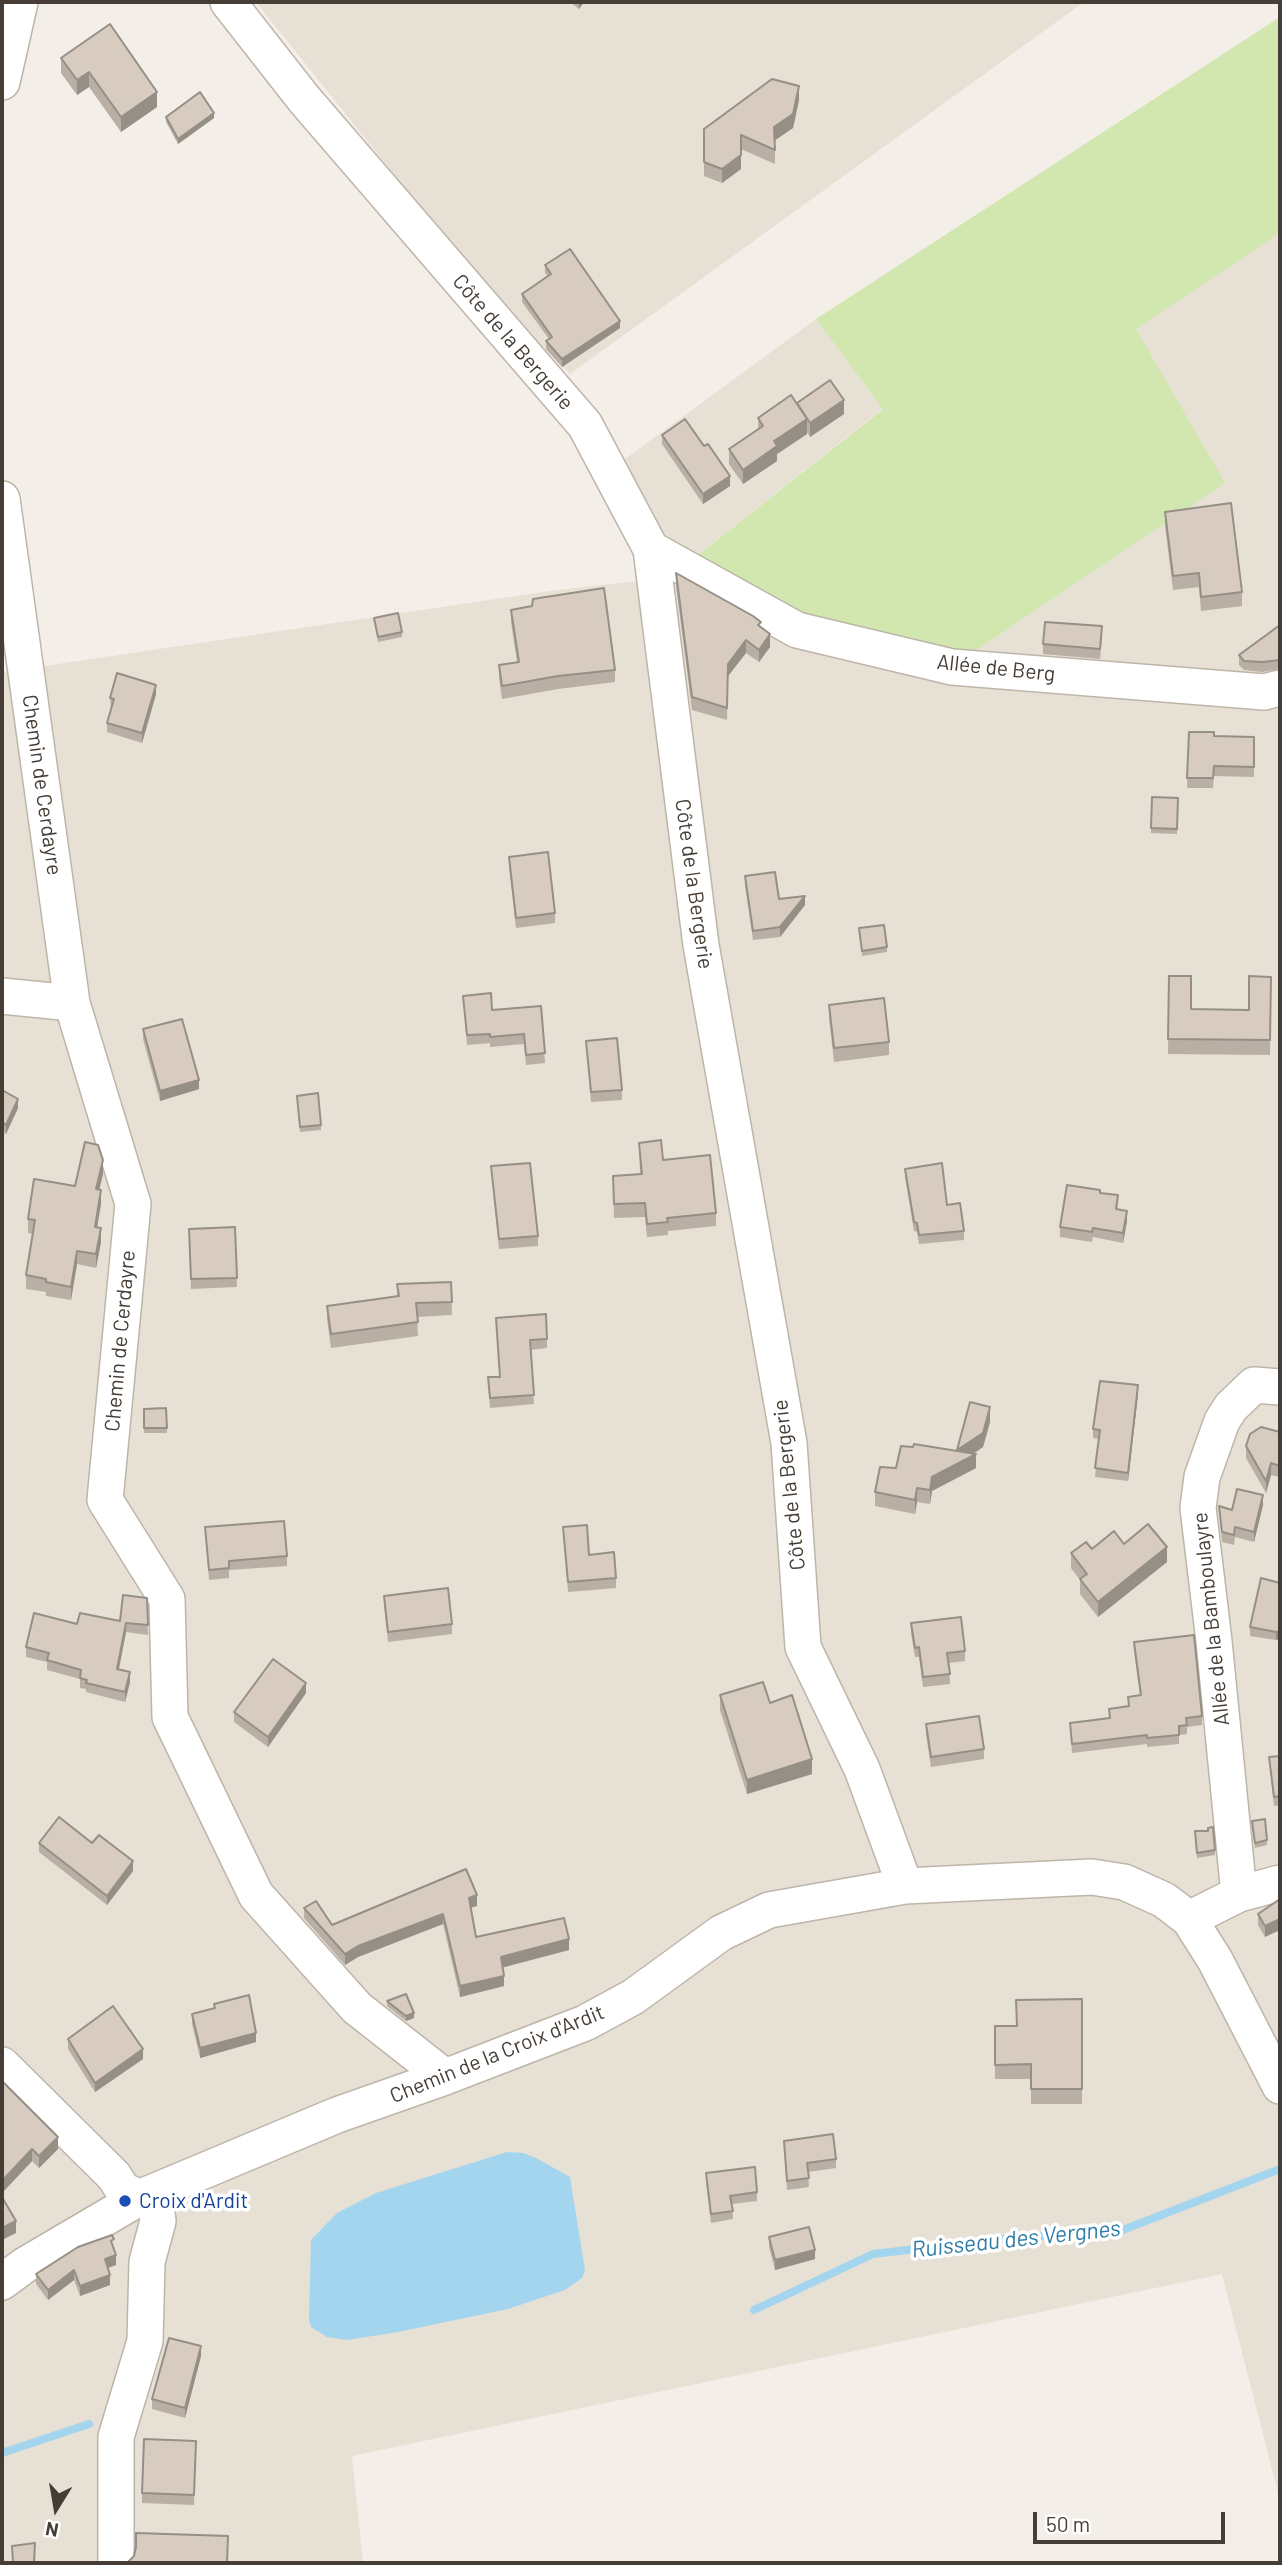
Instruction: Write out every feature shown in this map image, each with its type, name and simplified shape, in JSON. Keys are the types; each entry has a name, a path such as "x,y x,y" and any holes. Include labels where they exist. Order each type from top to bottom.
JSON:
{"street":[{"path":"2,82 20,2"},
{"name":"Côte de la Bergerie","path":"228,2 304,99 585,425 651,549 701,945 789,1443 803,1647 862,1769 905,1886"},
{"name":"Chemin de Cerdayre","path":"2,499 72,1003 133,1204 105,1500 167,1600 170,1717 256,1895 357,2008 445,2077"},
{"name":"Allée de Berg","path":"651,549 797,630 952,667 1264,692 1280,688"},
{"path":"2,996 72,1003"},
{"name":"Allée de la Bamboulayre","path":"1239,1894 1198,1508 1202,1477 1222,1421 1231,1407 1254,1385 1280,1387"},
{"name":"Chemin de la Croix d'Ardit","path":"9,2272 139,2198 337,2115 585,2023 633,1997 721,1933 769,1910 905,1886 1092,1877 1124,1882 1164,1900 1189,1919 1215,1960 1280,2086"},
{"path":"1189,1919 1239,1894 1280,1883"},
{"path":"2,2065 114,2176 123,2190 156,2205 158,2221 147,2262 145,2341 116,2437 116,2563"}],"shaded area":[{"path":"256,2 1084,2 570,374 490,294"},
{"path":"1280,233 1280,2501 1222,2274 352,2456 363,2563 2,2563 4,672 550,591 637,581 621,462 816,319 883,408 690,561 1136,329"}],"green space":[{"path":"1280,17 1280,233 1136,329 1225,483 963,659 796,618 689,562 883,409 816,319"}],"water":[{"path":"507,2152 523,2153 536,2158 570,2177 585,2270 582,2278 565,2290 508,2309 398,2332 347,2340 327,2337 311,2327 311,2240 337,2213 376,2193"}],"building":[{"path":"110,24 157,92 121,117 89,72 77,80 61,58"},
{"path":"772,79 799,86 793,114 774,127 775,150 741,135 741,155 722,169 704,162 704,129"},
{"path":"200,92 214,113 178,139 166,117"},
{"path":"570,249 620,321 562,359 546,341 552,337 522,294 551,274 545,265"},
{"path":"830,380 844,400 810,423 797,403"},
{"path":"791,395 807,419 774,441 777,446 743,470 729,449 763,426 758,418"},
{"path":"685,419 704,446 708,444 730,476 703,494 662,435"},
{"path":"1231,503 1242,592 1201,597 1199,573 1173,576 1165,512"},
{"path":"676,573 753,616 761,622 758,625 770,634 759,650 746,640 728,664 727,708 692,697"},
{"path":"604,588 615,670 502,686 499,665 519,662 511,610 532,606 533,599"},
{"path":"398,613 402,632 378,637 374,618"},
{"path":"1045,622 1102,626 1100,649 1043,644"},
{"path":"1280,625 1280,660 1244,661 1239,655"},
{"path":"117,673 156,685 142,733 107,723 114,699 110,698"},
{"path":"1189,732 1254,737 1254,767 1214,766 1213,778 1187,778"},
{"path":"1152,797 1178,798 1177,829 1151,828"},
{"path":"548,852 555,913 516,918 509,857"},
{"path":"775,872 779,899 805,896 780,927 753,931 745,876"},
{"path":"884,925 887,947 862,951 859,928"},
{"path":"1169,976 1191,976 1191,1009 1249,1010 1249,976 1271,977 1270,1040 1168,1039"},
{"path":"491,993 492,1010 541,1006 545,1053 526,1055 524,1034 490,1037 490,1034 467,1035 463,996"},
{"path":"884,998 889,1042 834,1048 829,1005"},
{"path":"182,1019 199,1080 160,1091 143,1029"},
{"path":"617,1038 622,1090 591,1092 586,1041"},
{"path":"2,1090 18,1099 6,1125 2,1122"},
{"path":"318,1093 321,1125 300,1127 297,1096"},
{"path":"661,1140 663,1160 710,1155 716,1213 667,1218 668,1222 647,1224 645,1203 614,1204 613,1176 642,1174 639,1143"},
{"path":"85,1142 98,1145 103,1160 96,1189 101,1190 95,1227 101,1228 96,1254 77,1251 71,1287 26,1275 35,1220 28,1219 34,1179 75,1186"},
{"path":"530,1163 538,1236 499,1239 491,1166"},
{"path":"942,1163 947,1205 960,1203 964,1231 919,1235 917,1223 914,1222 905,1169"},
{"path":"1067,1185 1118,1195 1116,1209 1127,1211 1123,1233 1093,1228 1092,1232 1060,1227"},
{"path":"235,1227 237,1278 191,1279 189,1229"},
{"path":"451,1282 452,1302 416,1303 418,1322 331,1334 327,1306 399,1296 397,1284"},
{"path":"546,1314 547,1339 530,1340 534,1395 490,1398 488,1377 500,1377 496,1318"},
{"path":"1100,1381 1138,1385 1128,1473 1095,1468 1100,1430 1093,1429"},
{"path":"970,1402 990,1407 983,1433 957,1450"},
{"path":"166,1408 167,1428 144,1428 144,1409"},
{"path":"1261,1427 1280,1432 1280,1466 1271,1463 1266,1481 1246,1446 1250,1434"},
{"path":"914,1444 976,1454 932,1477 930,1490 917,1488 915,1500 875,1492 880,1467 896,1468 901,1446 913,1447"},
{"path":"1237,1489 1263,1495 1254,1532 1235,1527 1234,1535 1222,1532 1219,1506 1232,1510"},
{"path":"284,1521 287,1556 229,1561 229,1568 209,1570 205,1527"},
{"path":"1148,1524 1167,1547 1098,1602 1080,1579 1087,1574 1071,1553 1086,1542 1092,1549 1114,1531 1124,1544"},
{"path":"587,1525 589,1555 614,1552 616,1578 568,1582 563,1527"},
{"path":"1261,1578 1280,1583 1280,1631 1250,1627"},
{"path":"448,1588 452,1624 388,1632 384,1596"},
{"path":"123,1595 147,1598 148,1625 126,1623 117,1669 130,1672 125,1692 86,1683 87,1680 80,1678 81,1670 47,1660 49,1653 26,1647 34,1613 77,1624 80,1613 120,1621"},
{"path":"961,1617 965,1651 947,1653 950,1674 923,1677 919,1647 915,1648 911,1623"},
{"path":"1194,1635 1202,1716 1186,1718 1187,1725 1179,1726 1179,1735 1147,1738 1147,1735 1072,1744 1070,1723 1110,1718 1109,1709 1129,1706 1128,1697 1141,1695 1134,1642"},
{"path":"273,1659 306,1683 268,1737 234,1712"},
{"path":"763,1682 770,1703 792,1695 812,1759 747,1780 720,1695"},
{"path":"979,1716 984,1749 931,1757 926,1724"},
{"path":"1280,1756 1280,1796 1274,1797 1269,1757"},
{"path":"59,1817 92,1843 99,1835 133,1861 107,1896 39,1843"},
{"path":"1265,1819 1267,1840 1255,1843 1252,1821"},
{"path":"1213,1827 1215,1850 1197,1853 1195,1831 1208,1831 1208,1828"},
{"path":"466,1869 477,1895 469,1898 476,1937 564,1918 569,1939 501,1957 504,1976 460,1986 443,1914 358,1946 345,1954 304,1908 316,1901 332,1925"},
{"path":"1280,1899 1280,1919 1265,1926 1258,1914"},
{"path":"406,1994 414,2013 406,2016 387,2001"},
{"path":"249,1995 256,2033 200,2048 192,2014 215,2008 214,2004"},
{"path":"1082,1999 1082,2089 1031,2089 1031,2064 995,2065 995,2026 1017,2026 1016,2000"},
{"path":"113,2006 143,2049 95,2083 68,2039"},
{"path":"2,2081 58,2137 39,2156 32,2149 2,2181"},
{"path":"833,2134 836,2159 807,2163 809,2178 787,2181 784,2141"},
{"path":"755,2167 757,2192 730,2196 733,2211 711,2214 706,2173"},
{"path":"2,2197 16,2221 2,2228"},
{"path":"809,2227 815,2250 775,2260 769,2237"},
{"path":"112,2235 114,2239 111,2241 116,2255 105,2259 110,2275 80,2286 74,2270 48,2290 36,2274 78,2247"},
{"path":"169,2338 201,2346 185,2408 152,2399"},
{"path":"144,2439 196,2441 194,2495 142,2493"},
{"path":"136,2533 228,2536 227,2563 129,2563 134,2556"},
{"path":"35,2543 34,2563 13,2563 12,2546"}],"waterway":[{"name":"Ruisseau des Vergnes","path":"754,2310 873,2254 1018,2237 1115,2233 1280,2169"},
{"name":"Ruisseau des Vergnes","path":"2,2453 89,2424"}],"place":[{"name":"Croix d'Ardit","path":"125,2201"}]}
